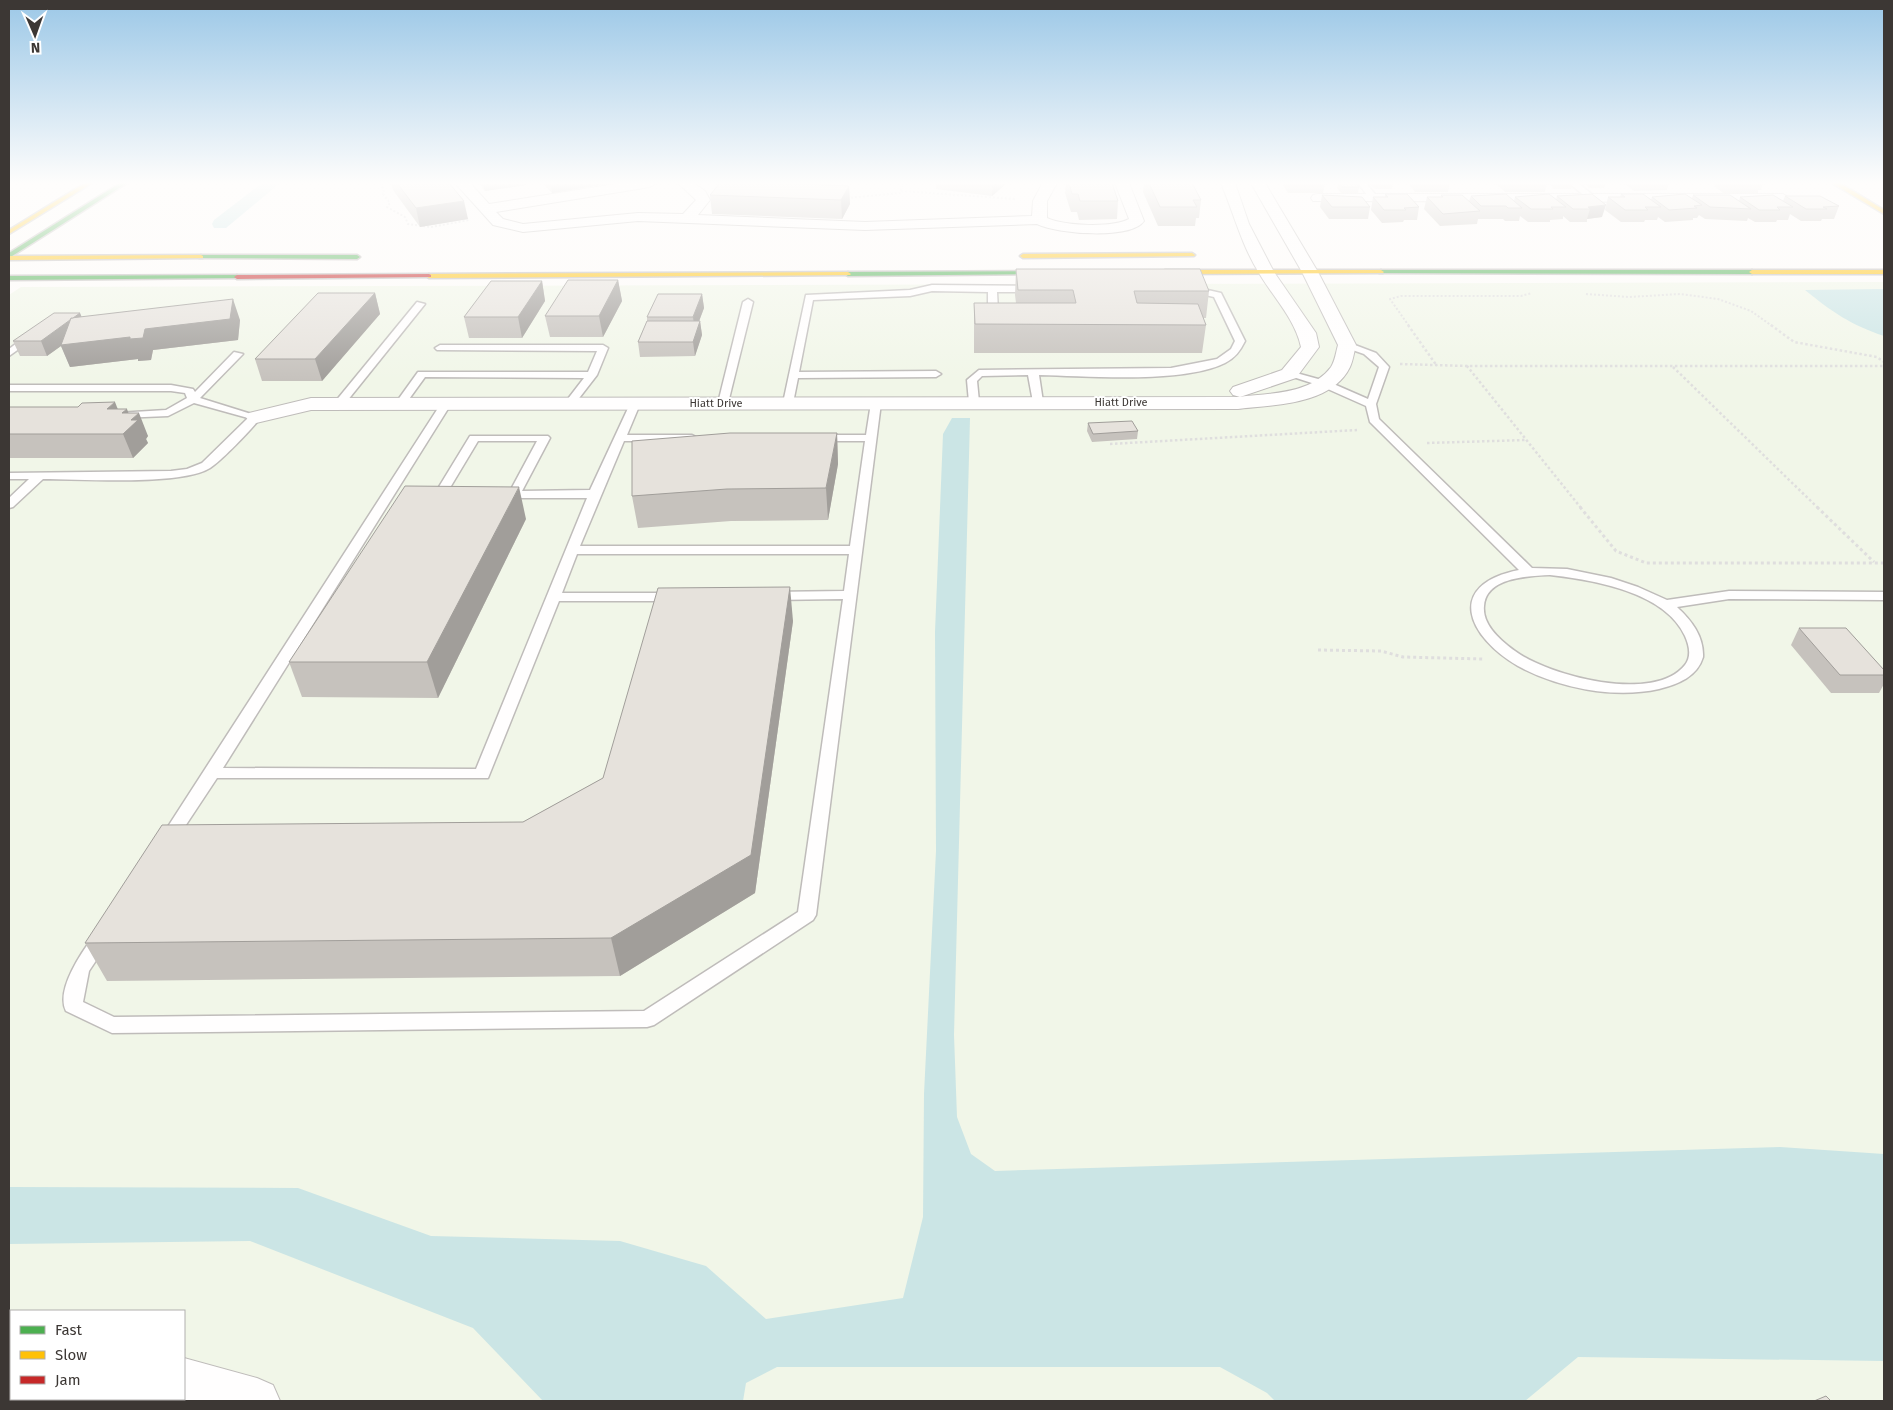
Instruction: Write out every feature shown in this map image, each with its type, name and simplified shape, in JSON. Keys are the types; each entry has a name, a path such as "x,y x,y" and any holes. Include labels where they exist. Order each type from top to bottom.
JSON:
{"main road":[{"path":"9,257 22,249"},
{"path":"1009,256 1208,255"},
{"path":"1244,255 1264,261"},
{"path":"1284,255 1300,255"},
{"path":"9,257 373,257"},
{"path":"1148,272 1264,261 1314,264 1884,272"},
{"path":"9,278 1069,273"}],"street":[{"path":"1257,249 1307,333 1310,347 1289,374"},
{"path":"1296,249 1300,255 1314,264 1347,345"},
{"name":"Hiatt Drive","path":"256,417 311,404 1238,403 1280,398 1311,391 1324,384 1342,367 1347,345"},
{"name":"Hiatt Drive","path":"1177,402 1228,395 1289,374"},
{"path":"185,1381 257,1401"}],"lane":[{"path":"788,403 809,297 910,293 932,288 1041,289"},
{"path":"974,402 972,380 979,373 1173,372 1218,362 1235,351 1240,341 1218,295 1198,288 1178,289"},
{"path":"992,289 993,311"},
{"path":"722,403 748,302"},
{"path":"339,404 420,304"},
{"path":"9,354 40,330"},
{"path":"1347,345 1364,350 1381,362 1384,367 1371,404 1374,420 1529,572"},
{"path":"440,348 603,348 592,375 569,404"},
{"path":"105,415 168,413 193,399 238,354"},
{"path":"1033,372 1038,402"},
{"path":"400,404 422,374 592,375"},
{"path":"793,375 936,374"},
{"path":"1289,374 1324,384 1371,404"},
{"path":"9,388 171,388 189,391 193,399 256,417"},
{"path":"113,921 80,970 73,1006 112,1025 646,1019 807,915 876,403"},
{"path":"157,856 212,774 446,404"},
{"path":"212,774 482,774 594,494 634,404"},
{"path":"9,476 171,475 190,472 206,465 256,417"},
{"path":"458,495 440,495 474,438 544,438 509,495 594,494"},
{"path":"619,438 706,438"},
{"path":"803,438 871,438"},
{"path":"9,504 41,475"},
{"path":"572,550 856,550"},
{"path":"1550,571 1583,574 1620,584 1663,605 1681,619 1693,635 1697,654 1694,662 1685,673 1670,681 1643,687 1598,687 1556,677 1517,660 1486,634 1476,614 1479,596 1493,582 1529,572 1550,571"},
{"path":"1663,605 1729,595 1884,596"},
{"path":"554,597 692,596"},
{"path":"752,596 850,596"}],"path":[{"path":"1437,366 1390,299 1401,296 1521,296 1538,291"},
{"path":"1583,294 1629,297 1680,294 1718,300 1751,311 1794,342 1877,357 1884,364"},
{"path":"1381,362 1437,366 1884,364"},
{"path":"1467,366 1616,551 1646,562 1884,563"},
{"path":"1673,366 1874,563"},
{"path":"1110,444 1382,428"},
{"path":"1397,442 1452,443 1472,440 1526,440"},
{"path":"1318,650 1381,651 1403,657 1517,660"}],"shaded area":[{"path":"1884,282 1884,1401 9,1401 9,295 21,287"}],"water":[{"path":"1884,289 1884,336 1842,317 1805,290"},
{"path":"952,418 970,418 954,1035 957,1117 971,1154 995,1171 1780,1147 1884,1154 1884,1361 1578,1357 1525,1401 1275,1401 1267,1393 1220,1367 777,1367 746,1383 743,1401 543,1401 473,1328 250,1241 9,1244 9,1187 298,1188 431,1236 620,1241 706,1266 766,1319 903,1298 923,1217 924,1094 936,851 935,632 943,434"}],"building":[{"path":"1016,269 1200,269 1209,291 1134,291 1137,303 1198,304 1206,325 975,324 974,303 1076,303 1073,290 1018,290"},
{"path":"568,280 618,280 599,316 545,316"},
{"path":"491,281 542,281 518,317 464,317"},
{"path":"318,293 375,293 315,359 255,359"},
{"path":"658,294 702,294 693,317 647,317"},
{"path":"233,299 230,319 145,329 143,338 130,339 130,337 61,345 71,318"},
{"path":"54,313 80,313 41,341 13,341"},
{"path":"647,321 700,321 693,342 638,342"},
{"path":"115,402 107,409 127,409 122,413 139,413 131,420 138,420 123,434 9,434 9,407 78,407 82,403"},
{"path":"1132,421 1138,431 1093,434 1088,423"},
{"path":"730,433 837,433 826,488 727,489 632,496 632,441"},
{"path":"405,486 519,487 427,662 289,662"},
{"path":"790,587 751,855 611,938 85,943 162,825 523,822 603,778 658,588"},
{"path":"1799,628 1846,628 1884,670 1884,675 1840,675"},
{"path":"1826,1396 1831,1401 1814,1401"}],"traffic: fast":[{"path":"9,256 20,249"},
{"path":"201,257 357,257"},
{"path":"1381,272 1752,272"},
{"path":"848,274 1052,273"},
{"path":"9,278 237,277"}],"traffic: slow":[{"path":"1023,256 1192,255"},
{"path":"9,258 201,257"},
{"path":"1165,272 1381,272"},
{"path":"1752,272 1884,272"},
{"path":"429,276 848,274"}],"traffic: jam":[{"path":"237,277 429,276"}]}
